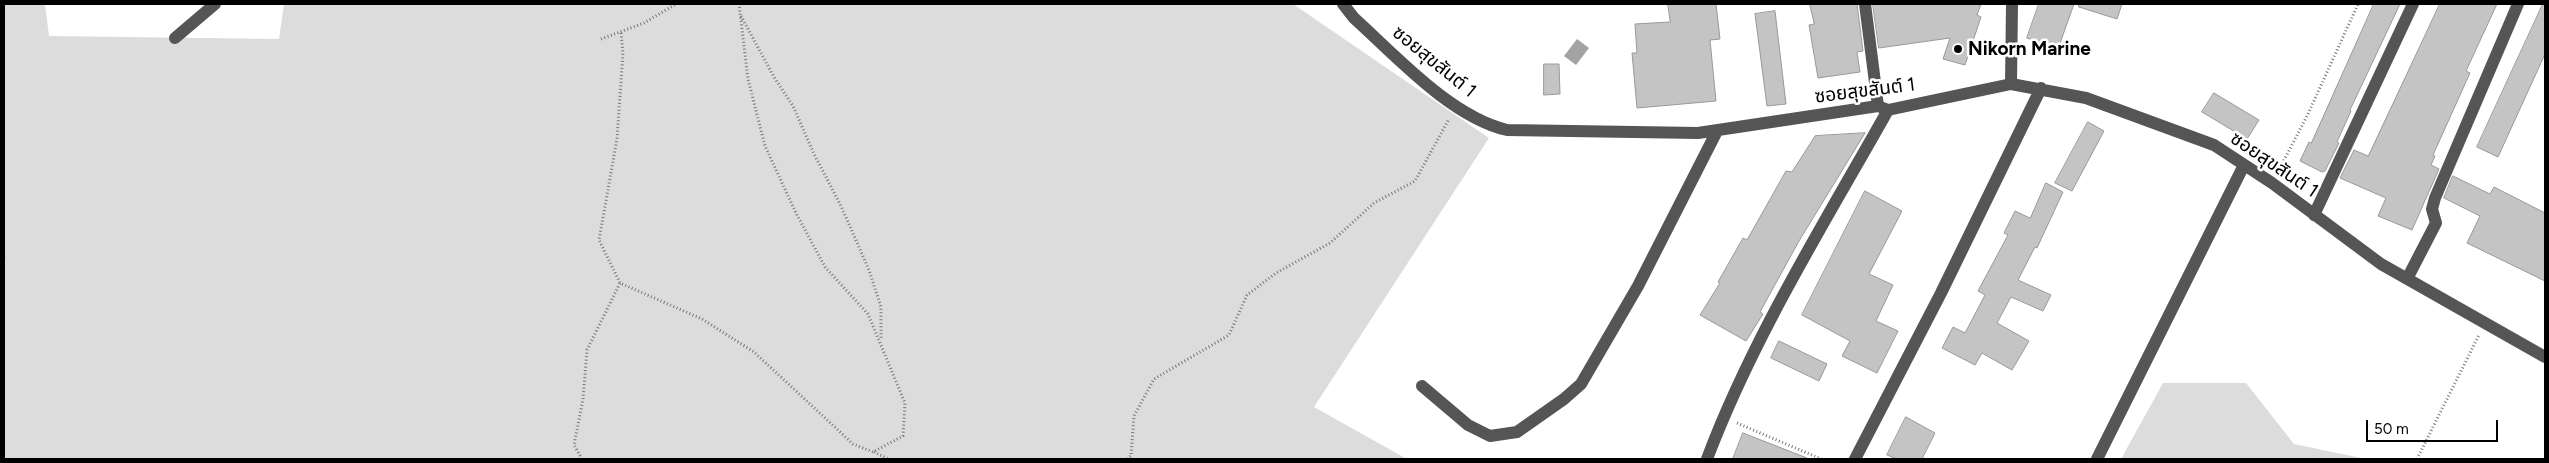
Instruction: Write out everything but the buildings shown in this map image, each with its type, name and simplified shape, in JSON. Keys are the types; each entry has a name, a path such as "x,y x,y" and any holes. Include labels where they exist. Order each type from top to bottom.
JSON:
{"street":[{"path":"176,38 215,4"},
{"name":"ซอยสุขสันต์ 1","path":"1343,4 1354,18 1456,108 1491,126 1522,132 1698,133 1883,108 2011,84 2041,88 2086,98 2214,146 2272,183 2381,264 2545,357"},
{"path":"1707,459 1723,417 1764,333 1883,108 1865,4"},
{"path":"2011,84 2012,4"},
{"path":"2314,215 2413,4"},
{"path":"2406,278 2436,223 2432,209 2434,198 2518,4"},
{"path":"1855,459 1941,293 2041,88"},
{"path":"1422,386 1468,425 1490,436 1517,432 1564,399 1581,384 1638,286 1717,131"},
{"path":"2097,459 2244,165"}],"path":[{"path":"601,39 644,23 676,4"},
{"path":"739,4 748,79 765,146 796,213 825,266 868,314 905,403 903,436 873,452"},
{"path":"2272,183 2308,114 2358,4"},
{"path":"740,15 774,77 793,106 861,252 881,307 880,343"},
{"path":"621,33 623,53 617,139 599,240 620,283 702,319 754,352 852,444 888,459"},
{"path":"1126,459 1131,456 1134,416 1154,379 1229,335 1247,295 1276,273 1330,243 1374,203 1415,181 1440,132 1456,108"},
{"path":"582,459 574,445 583,399 587,350 620,283"},
{"path":"2417,459 2484,323"},
{"path":"1723,417 1821,459"}],"shaded area":[{"path":"4,4 45,4 49,36 279,39 284,4 1293,4 1489,138 1314,407 1407,459 4,459"},
{"path":"1577,39 1589,48 1576,65 1564,56"},
{"path":"2163,383 2246,383 2294,444 2366,459 2121,459"}],"place":[{"name":"Nikorn Marine","path":"1958,49"}]}
